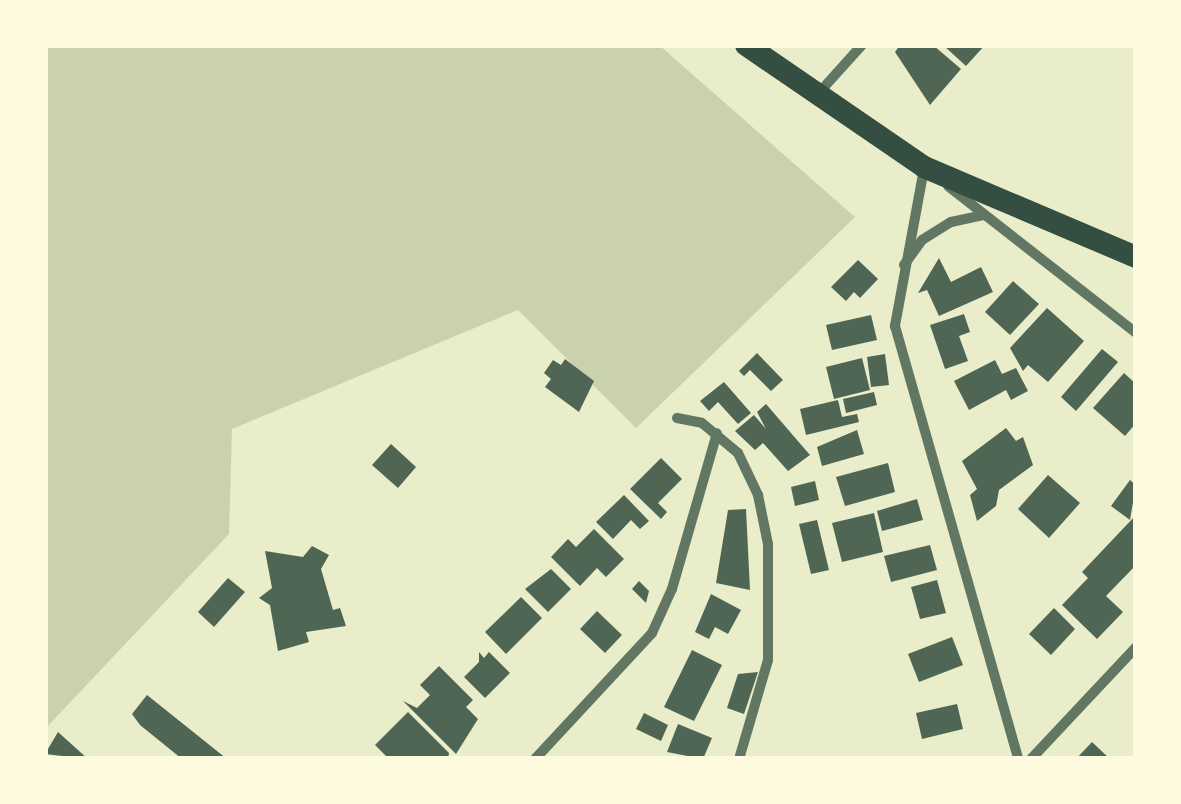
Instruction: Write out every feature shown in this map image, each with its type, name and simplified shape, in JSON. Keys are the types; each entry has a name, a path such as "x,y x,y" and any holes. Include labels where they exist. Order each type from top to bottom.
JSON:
{"main road":[{"path":"746,45 924,167 1136,257"}],"street":[{"path":"816,96 862,45"},
{"path":"1018,759 899,347 902,268 924,167 1136,333"},
{"path":"902,268 922,240 951,222 984,215"},
{"path":"677,418 717,434 738,454 758,495 768,544 768,660 739,759"},
{"path":"534,759 652,633 672,589 717,434"},
{"path":"1032,759 1136,647"}],"green space":[{"path":"45,45 659,45 855,217 636,428 518,310 232,429 229,534 45,729"}],"building":[{"path":"900,45 933,45 961,69 930,105 895,52"},
{"path":"943,45 985,45 966,66"},
{"path":"939,258 951,282 981,267 993,292 939,316 927,290 918,293"},
{"path":"858,260 878,279 860,298 854,292 846,301 831,287"},
{"path":"1013,281 1039,304 1010,335 985,312"},
{"path":"1047,308 1084,341 1048,382 1028,365 1023,371 1010,348"},
{"path":"964,314 970,332 959,336 968,361 945,369 930,325"},
{"path":"871,315 877,340 832,350 826,325"},
{"path":"1102,349 1118,362 1076,411 1061,397"},
{"path":"757,353 783,380 771,391 750,370 744,376 739,371"},
{"path":"885,354 889,385 871,387 867,357"},
{"path":"862,358 870,390 834,399 826,367"},
{"path":"565,359 594,381 579,412 545,387 551,379 544,373 553,360 561,365"},
{"path":"995,360 1002,374 1016,368 1028,391 1011,400 1006,390 969,410 954,381"},
{"path":"1124,373 1136,384 1136,423 1125,436 1093,408"},
{"path":"724,382 751,413 738,424 718,402 709,411 700,401"},
{"path":"874,392 877,405 846,413 843,399"},
{"path":"838,400 842,417 857,414 859,422 806,435 800,409"},
{"path":"766,404 810,455 788,471 763,443 755,450 735,431 754,415 766,429 757,412"},
{"path":"1006,428 1016,441 1023,437 1033,465 999,490 996,506 977,521 970,495 977,489 962,461"},
{"path":"857,430 864,454 822,466 817,447"},
{"path":"391,444 416,467 398,488 372,465"},
{"path":"661,458 682,479 658,503 667,512 661,519 630,489"},
{"path":"888,463 895,492 845,506 836,477"},
{"path":"1048,475 1080,503 1049,538 1018,509"},
{"path":"1130,480 1136,485 1130,520 1111,506"},
{"path":"815,481 819,500 795,506 791,487"},
{"path":"624,495 649,521 640,529 631,520 613,539 596,522"},
{"path":"917,499 923,520 882,531 877,511"},
{"path":"746,509 750,590 716,583 728,510"},
{"path":"874,513 883,552 842,562 832,523"},
{"path":"1136,515 1136,565 1106,596 1123,612 1097,639 1062,605 1088,578 1082,572"},
{"path":"817,520 829,570 811,574 799,524"},
{"path":"594,529 624,559 606,577 597,568 580,586 551,557 568,539 576,547"},
{"path":"930,545 937,570 891,582 884,556"},
{"path":"312,546 329,555 321,569 333,610 340,608 346,626 306,632 309,642 278,651 270,605 259,598 272,588 265,551 303,557"},
{"path":"551,569 571,589 548,612 525,589"},
{"path":"228,578 245,592 214,627 198,612"},
{"path":"937,580 946,613 920,619 911,587"},
{"path":"639,581 649,591 646,603 632,589"},
{"path":"711,594 741,610 728,634 715,627 709,639 695,632"},
{"path":"521,597 542,618 506,654 485,632"},
{"path":"1054,608 1075,629 1051,655 1029,634"},
{"path":"597,611 622,635 605,653 580,629"},
{"path":"952,637 963,665 919,682 908,654"},
{"path":"692,650 722,665 694,721 664,707"},
{"path":"479,652 484,658 489,652 510,673 485,698 464,677 479,662"},
{"path":"439,666 473,700 466,707 478,719 456,754 403,701 417,708 430,695 420,685"},
{"path":"758,672 744,714 727,708 738,674"},
{"path":"147,695 227,759 182,759 132,714"},
{"path":"957,704 963,729 922,739 916,713"},
{"path":"408,712 449,753 448,759 389,759 375,745"},
{"path":"644,713 668,725 661,741 636,729"},
{"path":"678,724 712,738 703,759 667,752"},
{"path":"58,732 88,759 45,754"},
{"path":"1092,742 1110,759 1076,759"}]}
